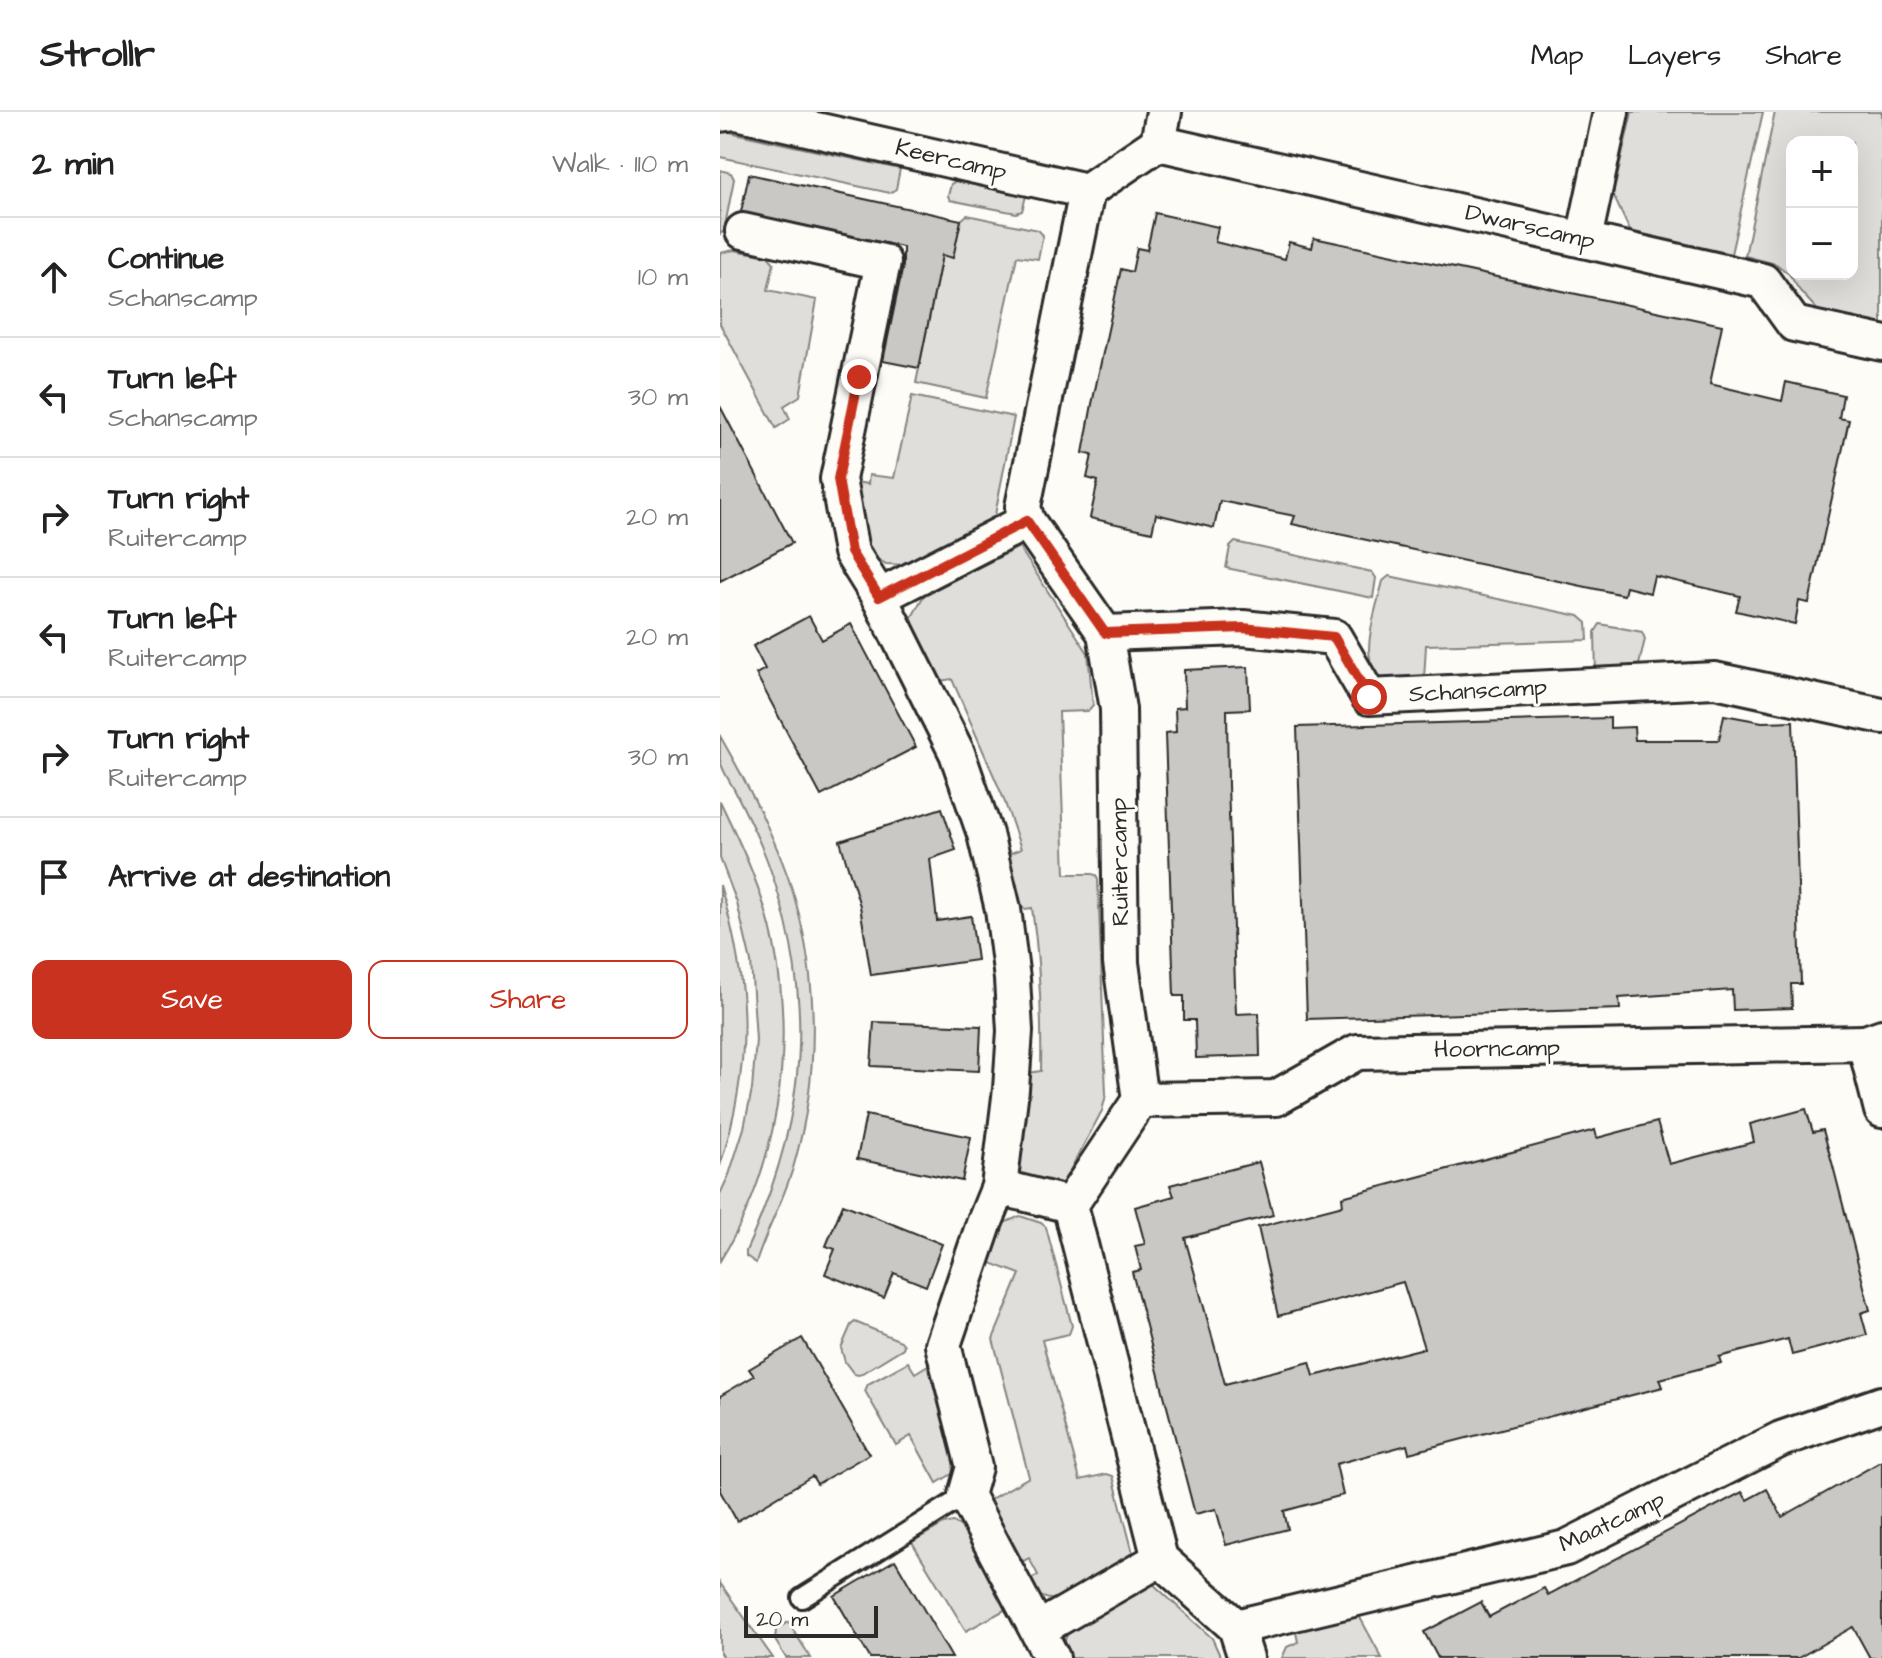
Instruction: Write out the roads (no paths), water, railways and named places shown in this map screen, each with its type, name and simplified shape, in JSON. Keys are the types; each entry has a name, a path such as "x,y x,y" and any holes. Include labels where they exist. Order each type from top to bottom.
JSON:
{"street":[{"name":"Keercamp","path":"720,114 736,112 1087,191"},
{"path":"1584,239 1611,112"},
{"path":"879,597 1027,521 1023,507 1024,491 1087,191 1161,127"},
{"name":"Dwarscamp","path":"1161,127 1584,239 1763,281 1794,324 1882,343"},
{"path":"743,231 883,262 838,479 851,552 879,597 957,753 985,834 1003,909 1015,1031 999,1187 943,1345 974,1467 966,1495 1046,1644 1160,1559"},
{"name":"Ruitercamp","path":"1027,521 1105,633 1118,709 1121,963 1140,1100"},
{"name":"Schanscamp","path":"1105,633 1243,628 1334,637 1369,697 1715,680 1882,716"},
{"path":"1874,1040 1882,1110"},
{"name":"Hoorncamp","path":"1140,1100 1276,1098 1357,1052 1874,1040"},
{"path":"1140,1100 1070,1205 1160,1559 1241,1642"},
{"path":"999,1187 1070,1205"},
{"name":"Maatcamp","path":"1241,1642 1566,1548 1781,1439 1882,1404"}],"lane":[{"path":"802,1598 966,1495"}]}
